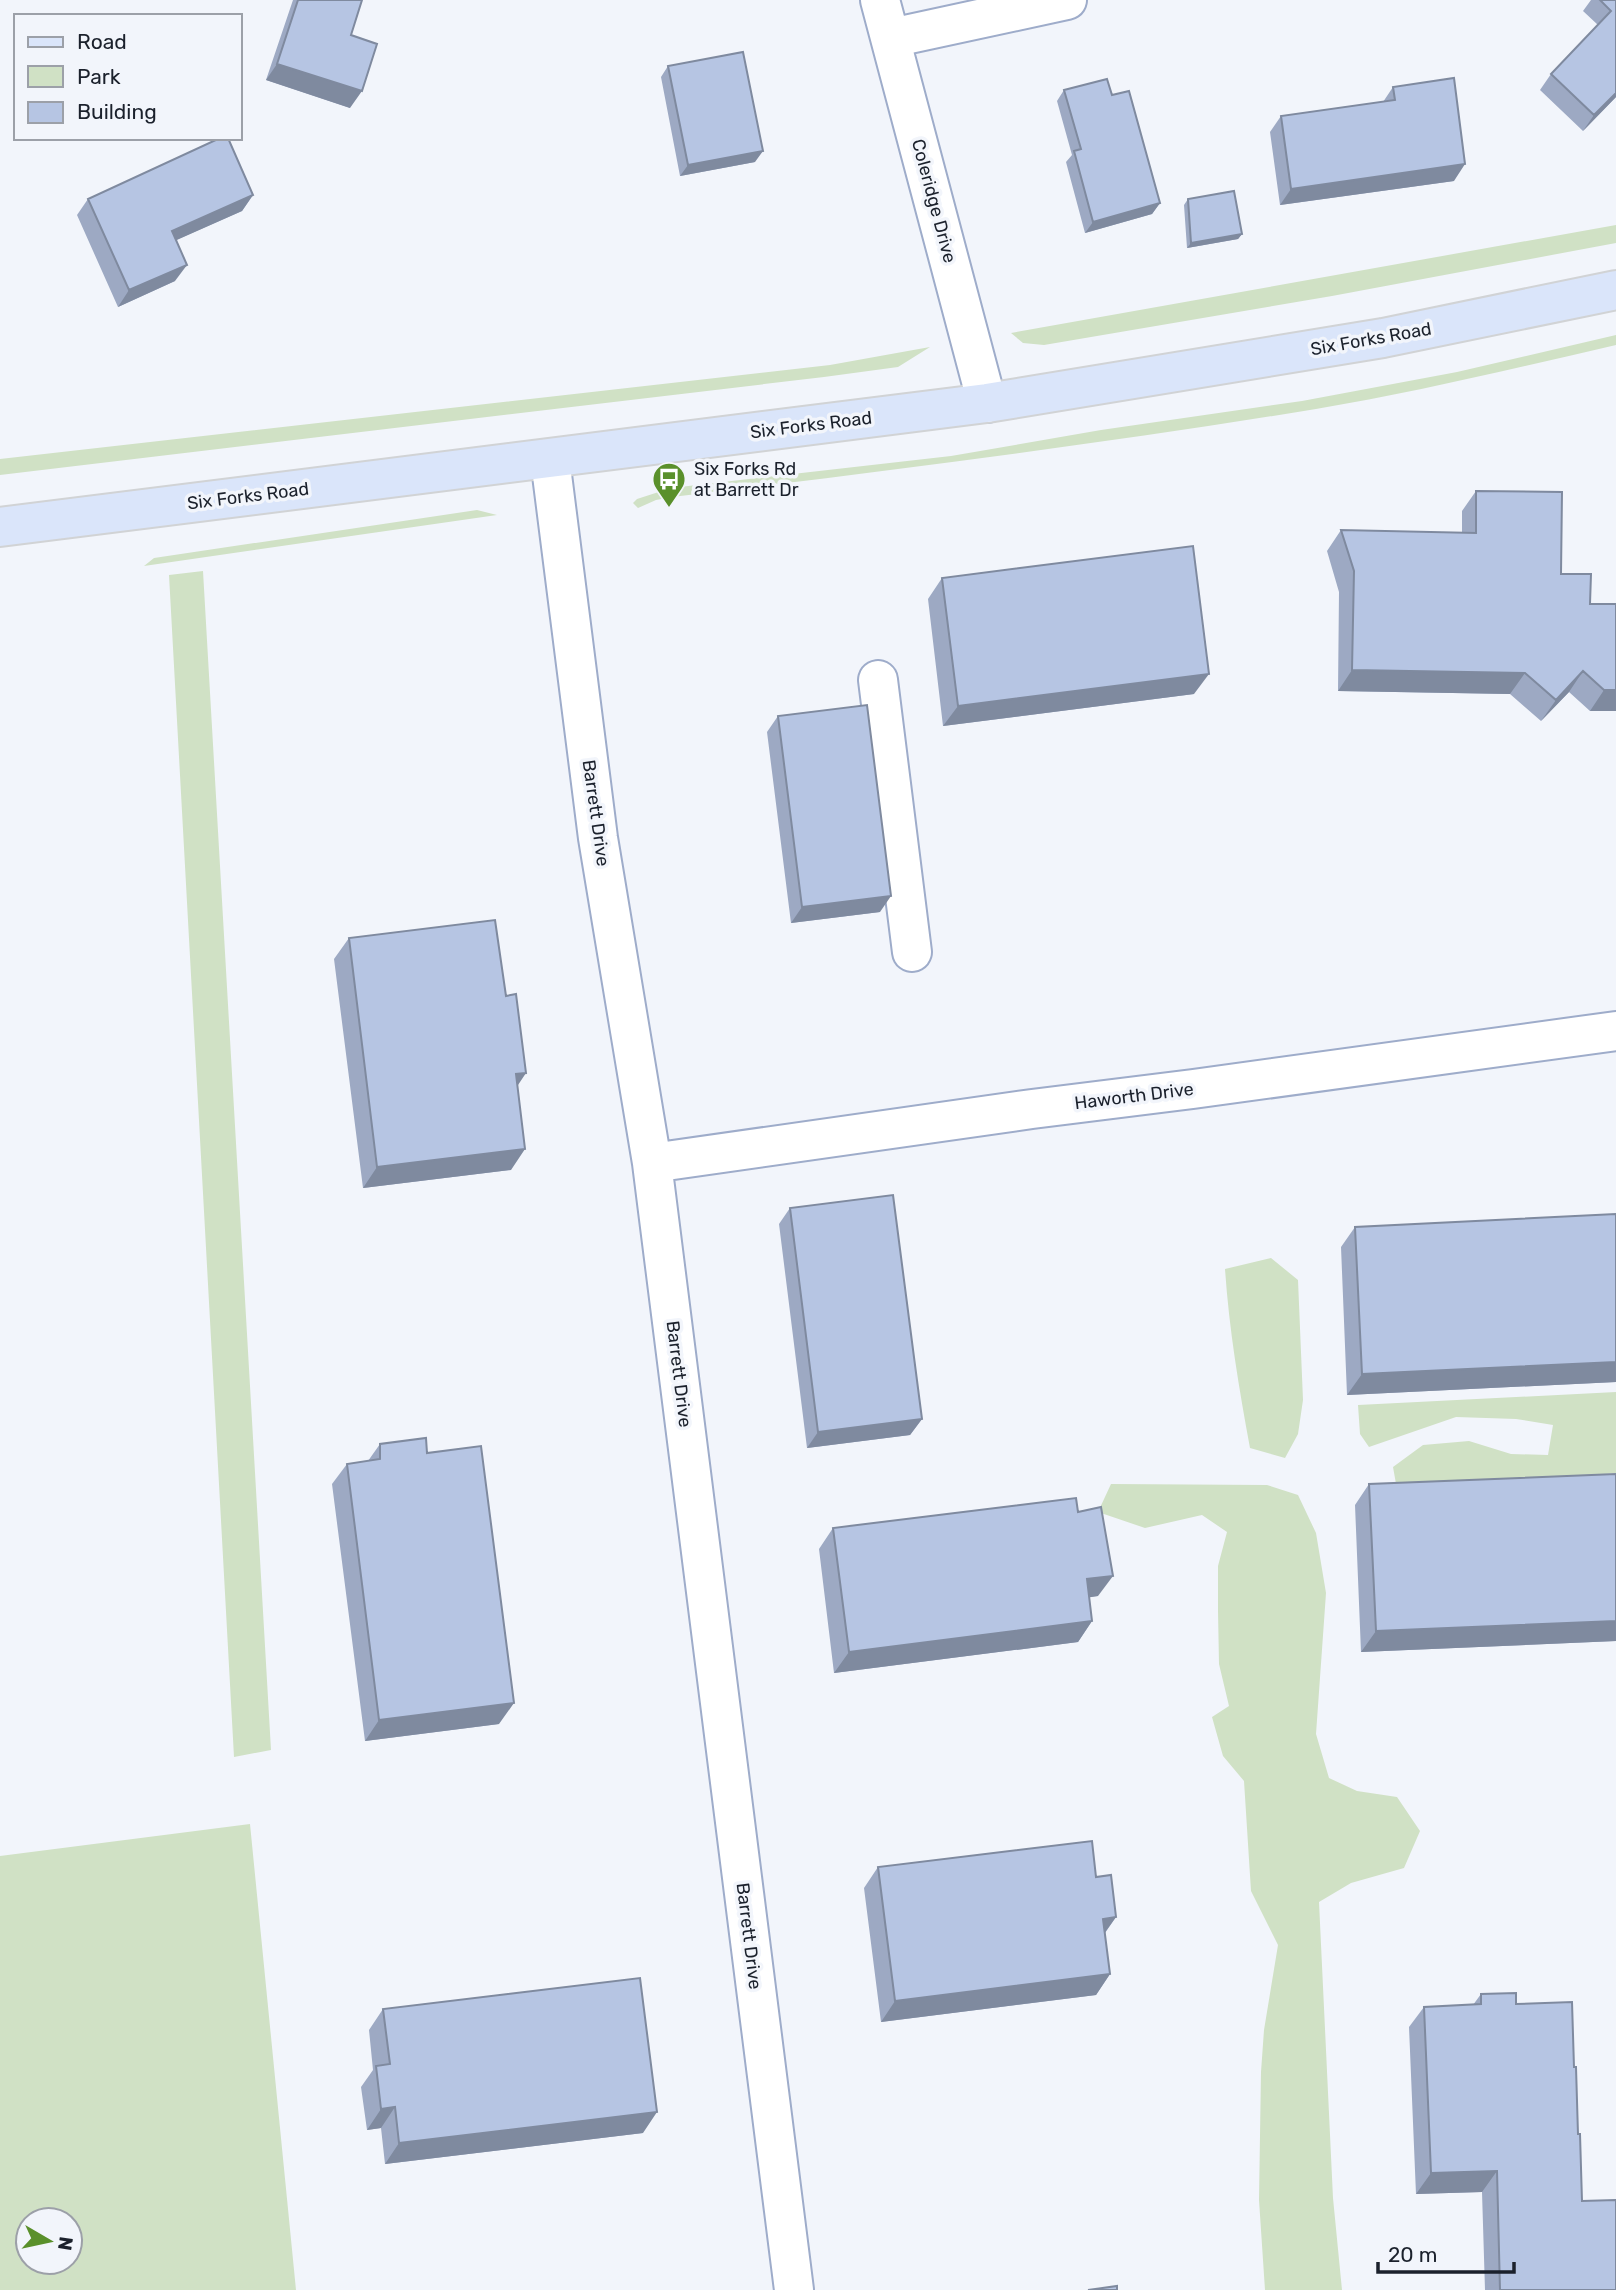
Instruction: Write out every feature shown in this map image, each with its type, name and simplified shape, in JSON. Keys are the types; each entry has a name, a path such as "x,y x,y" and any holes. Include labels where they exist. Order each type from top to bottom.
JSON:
{"main road":[{"name":"Six Forks Road","path":"0,527 987,403 1384,338 1616,290"}],"street":[{"name":"Coleridge Drive","path":"880,0 987,403"},
{"path":"891,38 1067,0"},
{"name":"Barrett Drive","path":"550,459 598,838 652,1163 794,2290"},
{"path":"878,680 912,952"},
{"name":"Haworth Drive","path":"652,1163 1032,1108 1193,1089 1616,1031"}],"green space":[{"path":"1616,225 1616,243 1332,296 1044,345 1023,343 1011,333"},
{"path":"1616,335 1616,345 1316,409 994,456 672,497 638,508 633,503 637,499 671,488 951,456 1101,430 1302,401 1457,372"},
{"path":"930,347 898,367 0,475 0,459 830,365"},
{"path":"477,510 497,515 144,566 154,558"},
{"path":"203,571 271,1750 234,1757 169,575"},
{"path":"1271,1258 1298,1280 1303,1400 1298,1434 1285,1458 1250,1448 1235,1358 1225,1269"},
{"path":"1616,1392 1616,1473 1398,1495 1393,1467 1423,1445 1469,1441 1511,1454 1548,1455 1553,1425 1516,1419 1456,1417 1369,1447 1360,1434 1358,1405"},
{"path":"1111,1484 1267,1485 1298,1495 1316,1533 1326,1593 1316,1734 1329,1778 1357,1791 1397,1797 1420,1831 1404,1868 1351,1883 1319,1902 1333,2198 1342,2290 1265,2290 1259,2200 1261,2072 1264,2030 1278,1945 1251,1891 1244,1781 1223,1756 1212,1717 1229,1706 1219,1664 1218,1611 1218,1566 1227,1532 1202,1515 1145,1528 1098,1512"},
{"path":"250,1824 296,2290 0,2290 0,1856"}],"building":[{"path":"298,0 362,0 351,35 377,44 362,91 277,64"},
{"path":"1600,0 1616,0 1616,93 1594,115 1551,74 1611,11"},
{"path":"743,52 763,151 688,165 668,66"},
{"path":"1454,78 1465,164 1291,189 1281,116 1395,100 1393,87"},
{"path":"1107,79 1112,95 1129,91 1160,203 1093,222 1074,151 1081,149 1064,90"},
{"path":"216,140 229,140 253,195 172,231 187,265 129,290 88,199"},
{"path":"1234,191 1242,234 1191,243 1188,199"},
{"path":"1476,491 1562,492 1561,574 1591,574 1590,604 1616,604 1616,690 1604,690 1583,671 1556,700 1525,673 1352,670 1354,571 1341,530 1476,533"},
{"path":"1193,546 1209,674 958,706 942,578"},
{"path":"867,705 891,896 802,907 778,716"},
{"path":"495,920 506,996 516,994 526,1073 516,1074 525,1149 377,1167 349,938"},
{"path":"893,1195 922,1419 818,1432 790,1208"},
{"path":"1616,1214 1616,1362 1362,1374 1355,1227"},
{"path":"426,1438 427,1453 481,1446 514,1703 379,1720 347,1464 380,1459 380,1444"},
{"path":"1616,1474 1616,1621 1376,1631 1369,1484"},
{"path":"1076,1498 1078,1512 1101,1507 1113,1576 1087,1579 1092,1621 849,1652 833,1528"},
{"path":"1092,1841 1096,1877 1111,1875 1116,1917 1103,1919 1110,1974 895,2001 878,1867"},
{"path":"640,1978 657,2112 399,2143 395,2107 381,2109 376,2066 390,2064 383,2009"},
{"path":"1516,1993 1516,2004 1572,2002 1582,2201 1616,2200 1616,2290 1500,2290 1497,2171 1431,2173 1424,2007 1481,2004 1481,1994"},
{"path":"1117,2286 1117,2290 1088,2290"}],"place":[{"name":"Six Forks Rd at Barrett Dr","path":"669,509"}]}
